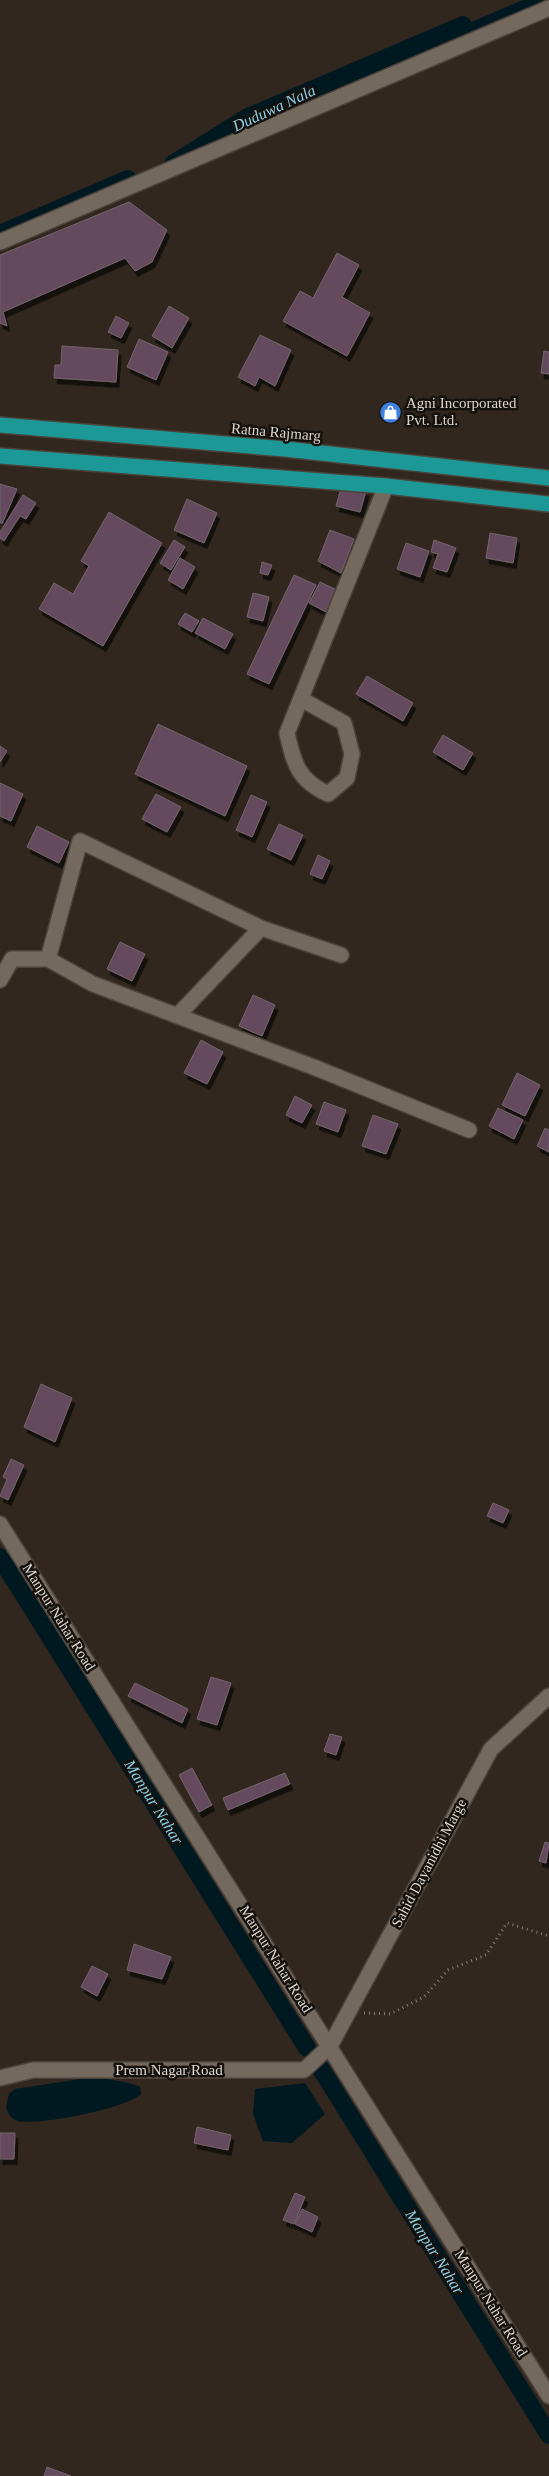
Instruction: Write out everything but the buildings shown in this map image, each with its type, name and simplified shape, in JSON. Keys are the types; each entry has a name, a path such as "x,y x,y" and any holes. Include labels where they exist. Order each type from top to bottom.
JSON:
{"highway":[{"name":"Ratna Rajmarg","path":"0,425 285,450 549,478"},
{"path":"0,456 386,486 549,504"}],"street":[{"path":"0,242 549,8"},
{"path":"301,699 344,723 352,754 347,778 328,794 312,787 294,763 287,733 386,486"},
{"path":"48,960 80,841 261,928 342,954"},
{"path":"178,1015 261,928"},
{"path":"0,980 12,959 48,960 93,984 178,1015 469,1130"},
{"name":"Manpur Nahar Road","path":"0,1524 549,2396"},
{"name":"Sahid Dayanidhi Marge","path":"330,2046 491,1748 549,1696"},
{"name":"Prem Nagar Road","path":"0,2078 33,2070 304,2070 330,2046"}],"path":[{"path":"348,2012 390,2014 424,1996 448,1970 486,1955 507,1923 549,1936"}],"water":[{"path":"94,2077 136,2085 140,2087 141,2094 119,2105 102,2110 44,2121 18,2121 12,2118 7,2110 9,2094 15,2089"},
{"path":"305,2083 325,2114 292,2143 263,2141 253,2114 255,2089"}],"waterway":[{"path":"438,49 473,31 546,0"},
{"name":"Duduwa Nala","path":"173,164 248,117 463,25"},
{"name":"Duduwa Nala","path":"0,234 128,179"},
{"name":"Manpur Nahar","path":"0,1557 307,2048"},
{"name":"Manpur Nahar","path":"321,2069 549,2435"}],"place":[{"name":"Agni Incorporated Pvt. Ltd.","path":"390,412"}]}
